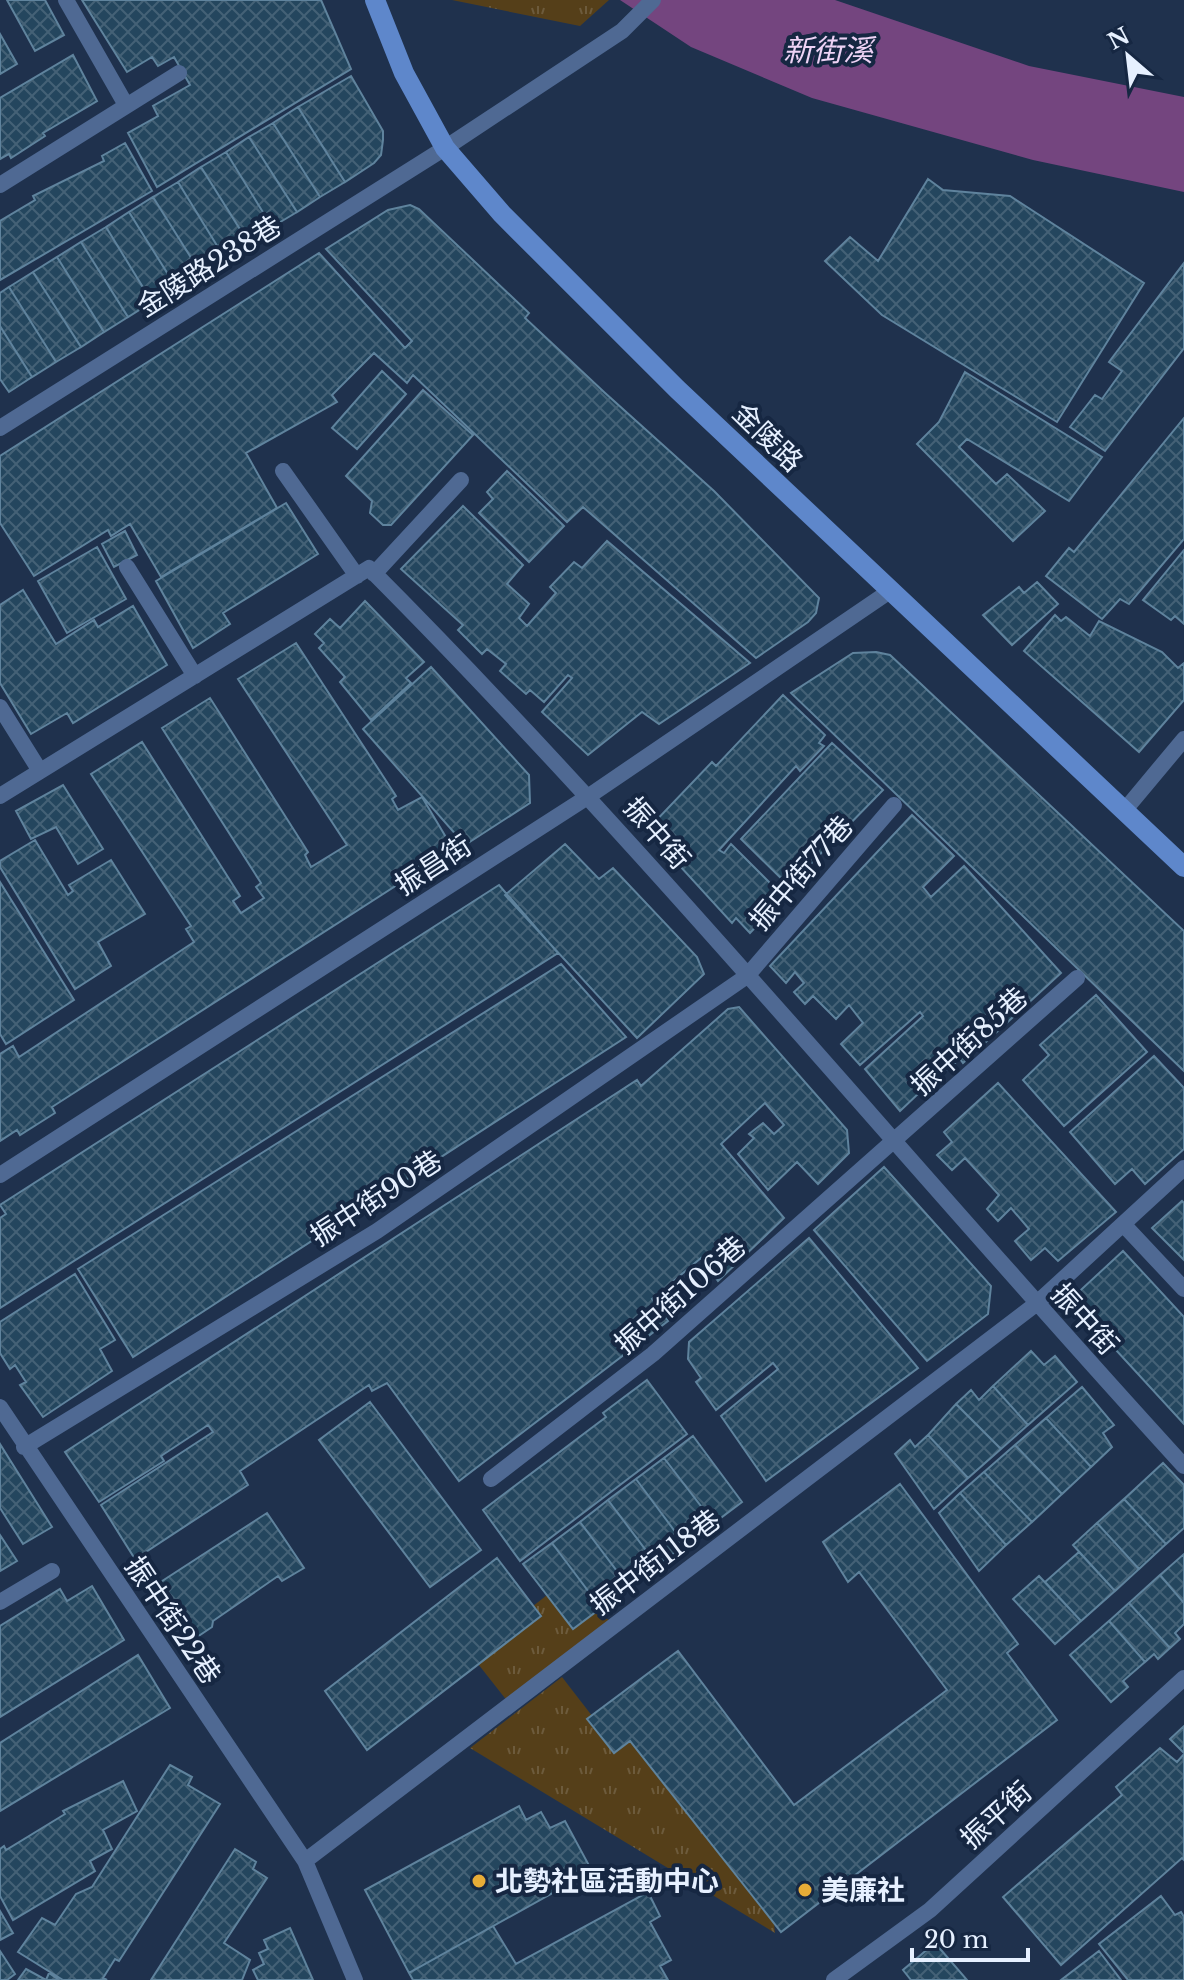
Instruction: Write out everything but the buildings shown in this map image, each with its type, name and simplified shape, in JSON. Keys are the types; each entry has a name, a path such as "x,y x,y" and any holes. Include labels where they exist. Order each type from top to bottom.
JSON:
{"main road":[{"name":"金陵路","path":"375,0 404,73 445,148 502,214 890,591 1184,867"}],"lane":[{"path":"66,0 126,105"},
{"name":"金陵路238巷","path":"0,428 445,148 622,31 653,0"},
{"path":"0,185 179,73"},
{"path":"283,471 357,576"},
{"path":"0,796 369,568 374,574 461,480"},
{"path":"127,567 195,676"},
{"name":"振中街","path":"374,574 589,796 1036,1304 1184,1466"},
{"name":"振昌街","path":"0,1175 589,796 890,591"},
{"path":"0,707 40,771"},
{"path":"1124,811 1184,739"},
{"name":"振中街77巷","path":"747,976 894,805"},
{"name":"振中街90巷","path":"24,1447 377,1231 747,976"},
{"name":"振中街85巷","path":"895,1142 1077,978"},
{"name":"振中街106巷","path":"491,1479 653,1354 895,1142"},
{"name":"振中街118巷","path":"305,1861 1036,1304 1184,1168"},
{"path":"1123,1224 1184,1289"},
{"name":"振中街22巷","path":"0,1407 305,1861 355,1980"},
{"path":"0,1602 52,1571"},
{"name":"振平街","path":"834,1980 930,1910 1184,1678"}],"green space":[{"path":"452,0 609,0 580,26"},
{"path":"556,1588 614,1623 508,1702 471,1655"},
{"path":"562,1677 596,1721 617,1704 772,1904 775,1933 470,1748"}],"water":[{"name":"新街溪","path":"620,0 835,0 1029,66 1184,97 1184,192 1033,160 812,98 691,47"}],"place":[{"name":"北勢社區活動中心","path":"479,1881"},
{"name":"美廉社","path":"805,1890"}]}
